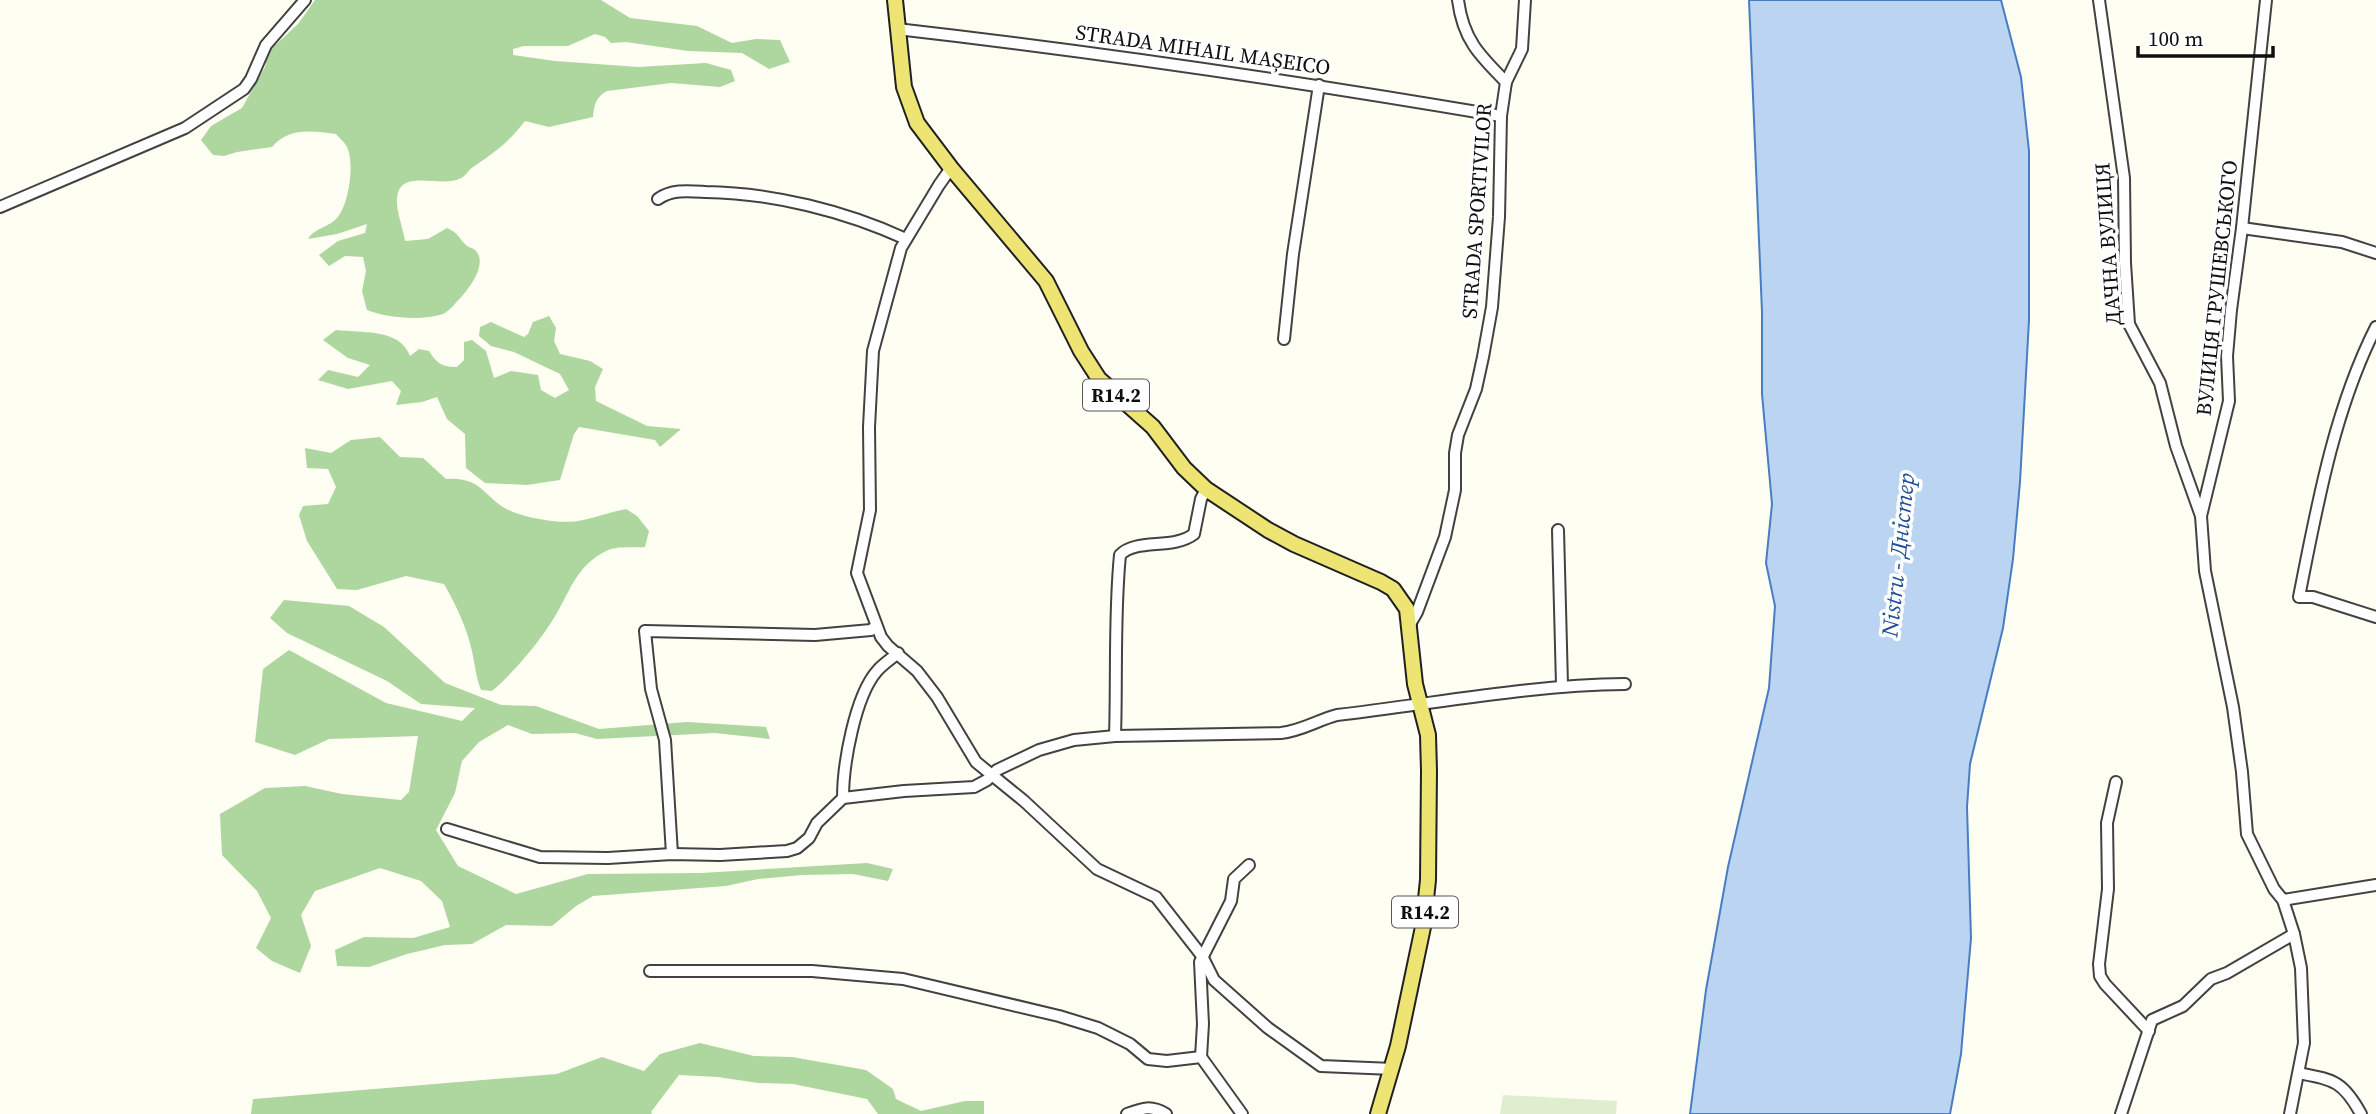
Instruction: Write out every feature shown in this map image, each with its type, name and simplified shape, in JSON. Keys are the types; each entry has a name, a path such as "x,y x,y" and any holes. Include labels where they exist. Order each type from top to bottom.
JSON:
{"main road":[{"name":"R14.2","path":"895,0 904,87 910,109 951,168 1046,281 1091,369 1110,390 1153,427 1184,468 1206,489 1268,530 1393,589 1407,609 1415,684 1429,750 1427,902 1393,1069 1378,1114"}],"street":[{"path":"0,207 185,128 235,96 251,79 266,45 305,0"},
{"path":"1458,0 1465,31 1472,45 1506,82"},
{"name":"STRADA SPORTIVILOR","path":"1409,626 1417,612 1445,537 1455,490 1458,435 1476,389 1485,345 1492,307 1498,228 1502,116 1506,82 1522,49 1525,0"},
{"name":"ДАЧНА ВУЛИЦЯ","path":"2099,0 2124,178 2129,324 2160,383 2176,446 2201,516"},
{"name":"ВУЛИЦЯ ГРУШЕВСЬКОГО","path":"2266,0 2231,310 2227,356 2229,401 2201,516 2205,571 2233,707 2247,834 2274,888 2283,900 2301,968 2303,1031 2299,1073 2290,1114"},
{"name":"STRADA MIHAIL MAȘEICO","path":"897,29 1319,85 1502,116"},
{"path":"1284,339 1293,254 1319,85"},
{"path":"951,168 901,248 873,351 869,436 870,510 856,573 876,626 888,646 917,671 937,697 972,758 1024,800 1097,870 1156,897 1202,956 1214,980 1268,1028 1314,1062 1325,1066 1393,1069"},
{"path":"658,199 670,193 684,191 758,194 877,227 906,239"},
{"path":"2242,228 2342,242 2376,253"},
{"path":"2376,327 2338,425 2299,597 2313,597 2376,617"},
{"path":"1115,736 1114,636 1120,555 1132,547 1165,545 1186,540 1194,534 1206,489"},
{"path":"1558,530 1562,685"},
{"path":"672,854 665,740 651,689 645,632 815,635 871,630 876,626"},
{"path":"843,797 847,761 863,692 877,670 898,653"},
{"path":"447,829 540,857 608,859 672,854 720,855 797,848 809,838 817,822 843,797 904,791 962,790 982,784 997,770 1039,750 1074,740 1115,736 1295,732 1337,715 1562,685 1625,684"},
{"path":"2116,782 2108,823 2108,889 2100,976 2149,1031"},
{"path":"1242,1114 1200,1057 1203,1024 1200,962 1231,901 1234,879 1249,865"},
{"path":"2283,900 2376,885"},
{"path":"2122,1114 2152,1020 2183,1006 2211,979 2294,934"},
{"path":"650,971 812,971 903,979 1059,1016 1098,1028 1130,1044 1148,1059 1167,1061 1200,1057"},
{"path":"2299,1073 2330,1079 2340,1084 2349,1093 2361,1114"},
{"path":"1127,1114 1153,1107 1166,1114"}],"green space":[{"path":"315,0 601,0 630,18 697,26 732,43 756,39 780,40 790,62 769,69 742,53 688,51 626,42 611,43 605,37 595,34 568,46 524,46 513,49 513,55 555,61 638,67 706,63 731,70 735,81 720,87 671,83 607,91 596,101 593,117 549,127 525,121 501,147 461,178 442,182 411,181 403,185 398,192 397,204 405,241 428,239 447,228 475,250 480,262 470,286 446,313 415,318 394,317 367,310 362,291 366,271 363,257 345,256 329,266 319,255 338,241 365,233 367,224 337,234 308,239 335,220 347,196 349,154 346,145 336,134 293,133 272,147 224,156 213,155 201,140 211,126 242,108 265,67 268,52 298,24"},
{"path":"549,316 556,328 554,341 560,354 590,361 603,369 595,387 596,401 647,426 681,429 660,447 655,440 579,427 574,434 560,480 527,485 485,483 466,468 465,434 447,419 437,397 396,405 401,391 392,381 348,389 318,380 328,370 358,377 370,365 348,358 323,340 336,330 368,332 389,336 398,341 410,356 419,349 429,351 438,362 452,367 457,367 464,360 464,342 472,340 486,351 494,378 511,371 538,375 541,390 555,398 569,390 560,374 514,352 491,346 479,336 480,327 491,322 524,337 533,322"},
{"path":"380,437 400,457 423,458 446,479 469,481 503,507 521,515 566,522 626,509 637,516 649,531 645,547 608,550 587,564 546,630 524,658 492,691 481,690 467,634 444,584 406,576 357,590 337,589 307,541 299,515 303,506 328,504 336,487 328,469 307,468 305,448 331,453 351,440"},
{"path":"284,600 349,606 384,627 445,683 501,705 536,706 599,729 687,722 766,727 770,739 715,733 597,739 575,733 532,734 508,725 479,742 462,761 455,793 436,830 458,866 516,894 588,874 701,873 867,863 893,869 888,881 853,874 802,875 758,879 726,886 593,896 552,926 506,925 472,944 445,945 369,967 337,966 335,950 364,937 413,938 450,927 442,901 421,881 380,868 315,891 301,915 311,946 300,973 272,961 256,948 271,918 257,891 222,855 220,814 265,788 305,786 342,794 401,800 409,792 418,736 329,739 295,755 255,742 263,669 289,650 386,703 462,721 475,708 421,704 387,681 287,633 270,618"},
{"path":"700,1043 754,1056 792,1057 866,1070 893,1089 896,1099 921,1111 965,1101 984,1101 984,1114 878,1114 867,1099 793,1084 679,1075 652,1114 251,1114 253,1099 557,1074 602,1057 644,1071 660,1054"},
{"path":"1503,1095 1617,1101 1616,1114 1500,1114"}],"water":[{"name":"Nistru - Дністер","path":"1749,0 2001,0 2021,77 2029,151 2029,320 2020,482 2003,628 1970,764 1967,807 1971,938 1961,1054 1950,1114 1690,1114 1706,990 1728,867 1769,688 1775,606 1766,563 1772,504 1762,394 1762,312"}]}
